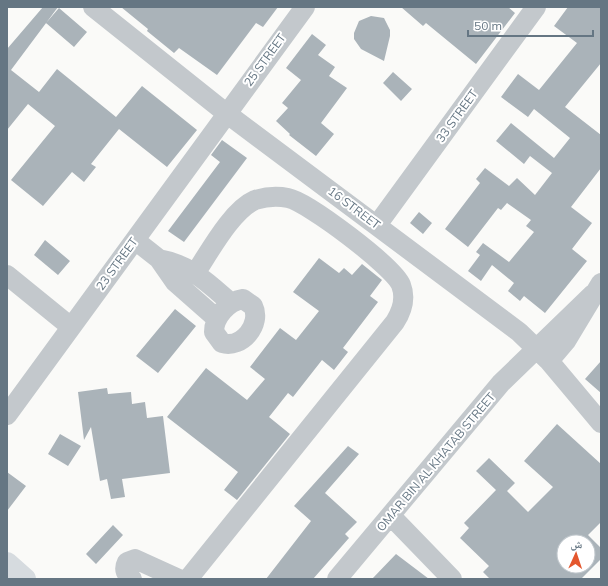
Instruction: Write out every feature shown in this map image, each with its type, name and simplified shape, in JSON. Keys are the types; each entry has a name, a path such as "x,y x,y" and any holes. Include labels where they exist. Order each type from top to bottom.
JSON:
{"street":[{"name":"16 STREET","path":"94,7 226,113 505,320 543,354 601,423"},
{"name":"25 STREET","path":"226,113 304,7"},
{"name":"33 STREET","path":"377,225 536,7"},
{"name":"23 STREET","path":"7,415 226,113"},
{"path":"188,579 395,322 403,305 401,285 390,269 320,215 289,198 272,196 255,201 240,210 196,272"},
{"path":"135,240 159,259 175,282 217,319"},
{"path":"159,259 178,264 196,272 231,303"},
{"path":"7,275 71,327"},
{"name":"OMAR BIN AL KHATAB STREET","path":"337,579 501,383 543,354 566,341 597,289"},
{"path":"243,300 249,302 256,311 254,324 241,341 235,344 222,343 214,332 217,319 231,303 243,300"},
{"path":"391,516 452,579"},
{"path":"132,579 125,571 124,567 126,562 135,559 179,579"}],"building":[{"path":"43,7 58,7 11,70 39,92 57,69 116,117 142,86 197,130 167,167 119,129 91,164 96,167 84,182 72,172 43,206 11,180 55,126 28,104 7,130 7,49"},
{"path":"121,7 278,7 263,27 256,23 217,75 179,48 174,53"},
{"path":"401,7 508,7 515,13 476,64 426,23 423,26"},
{"path":"568,7 601,7 601,63 565,107 601,135 601,168 571,207 592,223 572,249 587,261 545,313 524,296 520,301 508,291 514,283 492,265 481,281 468,271 480,255 476,252 483,243 509,262 534,232 526,226 531,220 507,203 501,210 498,208 468,247 445,229 480,183 476,179 485,168 509,186 517,178 535,195 552,173 530,156 524,164 496,141 511,123 554,158 570,138 534,109 528,117 501,97 518,74 539,90 577,43 554,26"},
{"path":"59,8 87,32 74,47 46,23"},
{"path":"371,16 384,18 390,30 384,61 361,49 354,39 354,33 359,21"},
{"path":"312,34 326,45 318,55 335,67 329,76 347,88 321,123 334,134 316,156 289,135 290,134 276,121 288,108 282,103 301,80 286,68"},
{"path":"393,72 412,89 401,101 383,83"},
{"path":"222,140 247,158 184,242 168,231 220,162 211,155"},
{"path":"419,212 432,223 423,234 410,223"},
{"path":"45,240 70,261 58,275 34,255"},
{"path":"319,258 339,273 344,268 352,275 362,264 382,280 370,296 378,302 343,348 348,352 334,370 322,360 293,397 288,393 269,417 290,434 237,500 224,490 238,472 167,417 206,368 247,400 265,379 250,367 280,328 296,340 319,311 293,292"},
{"path":"175,309 196,326 158,373 136,356"},
{"path":"601,361 601,393 585,379"},
{"path":"107,388 108,394 131,392 132,404 145,402 147,418 163,416 170,473 122,479 125,497 111,499 107,479 100,481 91,427 84,440 78,392"},
{"path":"557,424 601,464 601,522 589,534 556,534 556,574 586,574 581,579 490,579 483,572 489,566 460,538 469,528 464,523 496,490 476,471 489,458 515,483 507,491 528,512 553,487 524,461"},
{"path":"60,434 81,446 68,466 48,454"},
{"path":"348,446 359,454 325,493 357,522 345,534 349,538 313,579 266,579 311,521 294,506"},
{"path":"7,472 26,486 7,511"},
{"path":"113,525 123,535 96,564 86,554"},
{"path":"596,543 601,548 601,559 596,564"},
{"path":"396,554 429,579 372,579"}]}
